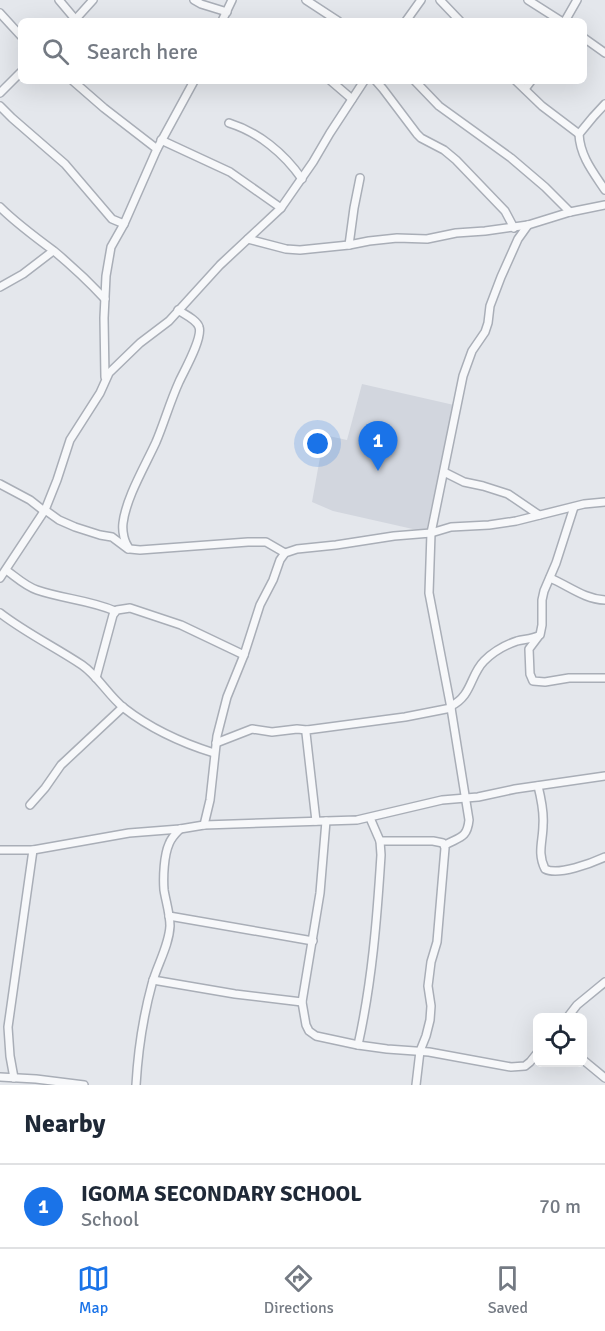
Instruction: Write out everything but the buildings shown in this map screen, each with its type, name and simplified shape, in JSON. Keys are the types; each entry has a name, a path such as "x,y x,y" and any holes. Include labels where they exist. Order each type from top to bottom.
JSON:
{"street":[{"path":"59,0 73,18"},
{"path":"77,18 93,0"},
{"path":"194,0 227,12"},
{"path":"224,18 232,0"},
{"path":"306,0 333,18"},
{"path":"440,0 457,18"},
{"path":"528,0 558,18"},
{"path":"565,18 576,0"},
{"path":"408,18 417,2"},
{"path":"0,13 18,33"},
{"path":"587,40 605,53"},
{"path":"1,91 18,75"},
{"path":"76,84 157,149"},
{"path":"106,380 104,318 106,276 111,247 124,224 161,140 192,84"},
{"path":"334,84 352,99"},
{"path":"0,578 45,511 70,440 115,366 169,321 220,265 281,208 362,84"},
{"path":"379,84 417,134 456,160 505,211 514,228"},
{"path":"418,84 439,106 523,168 570,212"},
{"path":"519,84 542,106 579,134 581,150 605,190"},
{"path":"525,89 529,84"},
{"path":"579,134 605,104"},
{"path":"0,106 65,164 112,219 124,224"},
{"path":"229,123 244,128 271,146 302,178"},
{"path":"161,140 230,172 281,208"},
{"path":"349,245 360,178"},
{"path":"248,239 292,250 397,238 428,238 514,228 605,205"},
{"path":"0,207 92,284 105,299"},
{"path":"444,845 461,837 468,829 469,820 451,707 429,593 431,533 466,364 485,332 493,294 518,239 528,225"},
{"path":"0,287 23,274 53,251"},
{"path":"130,549 126,545 123,525 125,513 199,334 200,329 197,324 178,310"},
{"path":"444,472 464,482 508,494 539,514"},
{"path":"0,484 30,500 59,520 117,539 125,548 140,550 266,542 285,553"},
{"path":"204,825 211,793 214,753 227,697 244,655 260,605 285,553 297,549 431,533 451,527 489,525 605,502"},
{"path":"574,507 542,600 541,631 529,650 530,674 533,681 545,682 569,678 605,678"},
{"path":"6,570 25,585 37,590 101,605 115,611 130,608 181,625 244,655"},
{"path":"550,578 581,595 605,600"},
{"path":"96,678 107,632 115,611"},
{"path":"0,613 84,666 123,707 158,730 214,753"},
{"path":"216,743 252,729 272,732 307,730 405,717 451,707 465,696 482,663 488,657 514,642 538,637"},
{"path":"30,805 61,765 123,707"},
{"path":"307,730 316,821"},
{"path":"0,850 33,850 129,833 204,825 357,820 442,800 478,797 605,776"},
{"path":"538,786 543,825 540,853 545,868 550,871 574,868 605,857"},
{"path":"358,1045 372,969 381,855 380,841 370,818"},
{"path":"326,821 320,893 302,1002 309,1031 316,1036 358,1045 420,1051 519,1067 525,1066 533,1058"},
{"path":"136,1085 147,1003 170,928 164,888 169,844 180,829"},
{"path":"380,841 433,841 444,845"},
{"path":"416,1085 420,1051 430,1020 431,1006 428,986 431,962 437,942 444,845"},
{"path":"14,1078 8,1027 33,850"},
{"path":"169,916 313,941"},
{"path":"153,981 302,1002"},
{"path":"570,1013 605,982"},
{"path":"587,1063 605,1078"},
{"path":"0,1078 36,1078 84,1085"}],"shaded area":[{"path":"362,384 454,405 426,532 333,511 312,502 324,435 347,440"}],"place":[{"name":"IGOMA SECONDARY SCHOOL","path":"378,471"}]}
